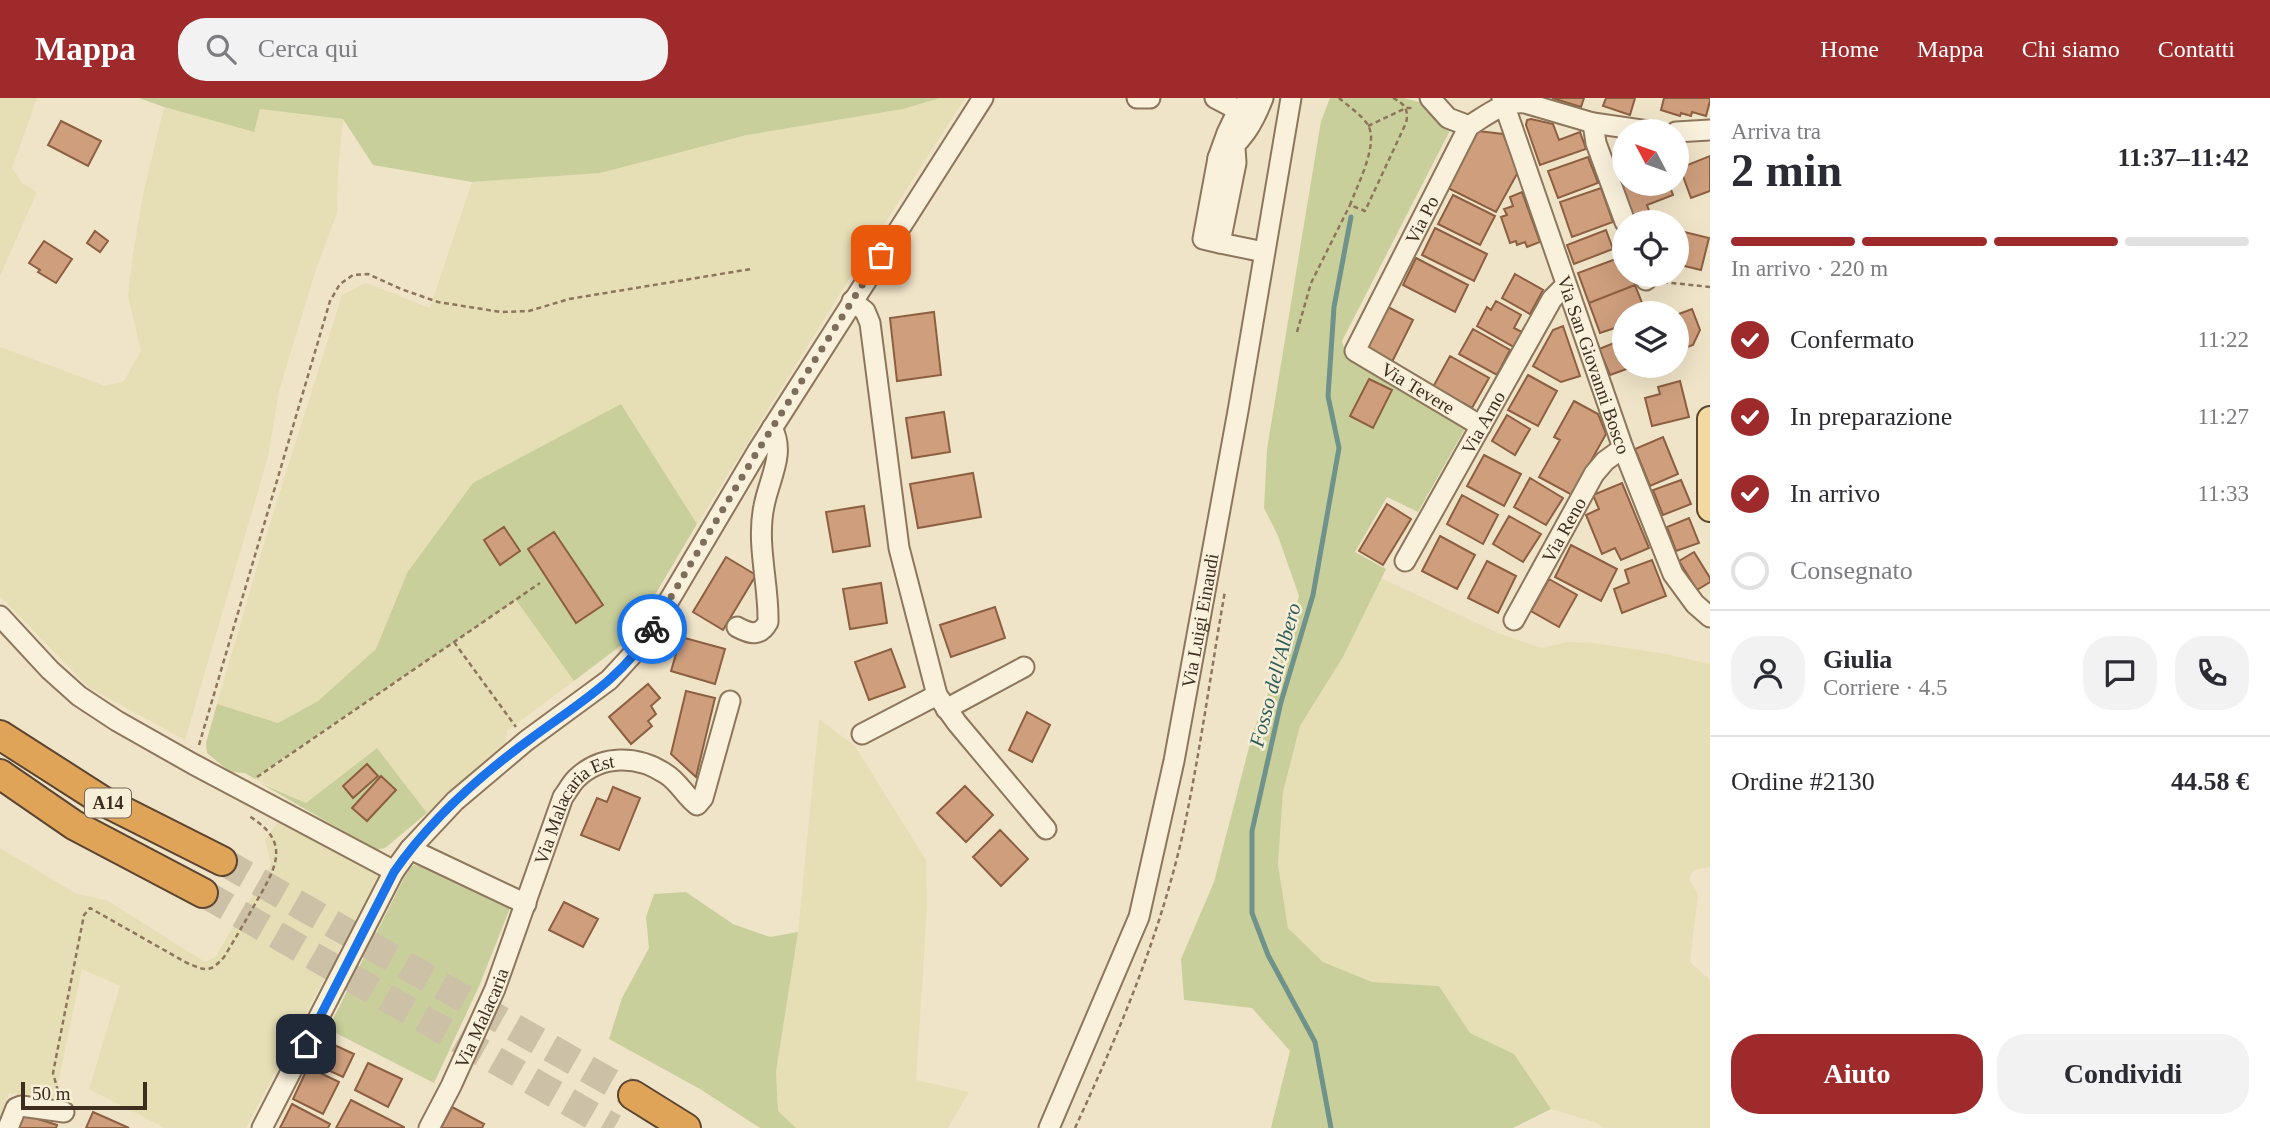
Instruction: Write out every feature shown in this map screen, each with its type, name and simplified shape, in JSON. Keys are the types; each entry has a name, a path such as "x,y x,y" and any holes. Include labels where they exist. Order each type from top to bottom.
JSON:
{"highway":[{"name":"A14","path":"0,735 103,801 222,861"},
{"name":"A14","path":"0,774 75,825 203,893"},
{"path":"634,1096 686,1128"}],"main road":[{"path":"1710,419 1710,509"}],"street":[{"path":"262,1128 394,872 410,849 454,801 526,741 609,680 645,641 772,428 983,98"},
{"path":"1137,98 1150,98"},
{"path":"1215,98 1246,104 1227,133 1218,158 1203,239 1264,252"},
{"path":"1218,158 1235,147 1250,129 1263,98"},
{"name":"Via Luigi Einaudi","path":"1049,1128 1139,917 1174,761 1291,98"},
{"path":"1434,102 1448,118 1469,126 1503,101 1525,103 1593,123 1612,126"},
{"name":"Via San Giovanni Bosco","path":"1503,101 1623,448 1673,574 1695,604 1710,617"},
{"path":"1593,123 1596,143 1621,210"},
{"name":"Via Po","path":"1355,351 1469,126"},
{"path":"1689,131 1710,130"},
{"path":"1220,243 1236,163 1235,147"},
{"name":"Via Arno","path":"1405,561 1552,299 1566,285"},
{"path":"852,301 865,311 870,323 899,548 942,702 1046,829"},
{"name":"Via Tevere","path":"1355,351 1481,426"},
{"path":"737,627 756,634 764,630 768,622 762,540 763,509 779,452 778,439 772,428"},
{"name":"Via Reno","path":"1514,620 1594,474 1605,461 1623,448"},
{"path":"0,616 50,670 79,696 117,721 394,872"},
{"path":"862,734 1024,667"},
{"name":"Via Malacaria Est","path":"527,904 564,797 576,779 598,764 620,759 641,761 667,774 697,805 703,798 730,701"},
{"path":"410,849 527,904"},
{"name":"Via Malacaria","path":"429,1128 495,989 527,904"},
{"path":"8,1128 13,1111 21,1106 64,1112"}],"path":[{"path":"1297,331 1311,283 1350,205 1372,138 1368,126 1339,98"},
{"path":"1350,205 1365,211 1406,123 1406,108 1402,102 1393,98"},
{"path":"1368,126 1406,108 1434,102"},
{"path":"193,764 330,301 340,284 353,275 368,274 438,302 501,313 529,311 569,299 751,269"},
{"path":"1689,284 1710,287"},
{"path":"255,779 540,583"},
{"path":"454,642 526,741"},
{"path":"64,1112 53,1073 84,915 90,908 187,964 204,970 214,968 225,957 275,870 277,852 273,840 261,823 239,810"}],"shaded area":[{"path":"0,98 37,98 12,168 22,183 37,192 0,276"},
{"path":"940,98 965,98 697,524 621,404 407,573 376,649 318,701 278,723 217,704 267,533 342,295 366,283 430,308 472,182 600,173 747,135 903,109"},
{"path":"164,107 253,132 260,109 343,119 337,213 315,272 279,391 268,457 185,740 88,687 0,596 0,347 105,386 124,381 141,351 128,296 143,195"},
{"path":"1381,578 1498,633 1542,648 1566,642 1594,643 1710,664 1710,867 1694,870 1689,879 1698,894 1690,962 1710,980 1710,1128 1605,1128 1551,1109 1514,1054 1470,1033 1439,986 1372,982 1323,962 1288,928 1278,865 1283,792 1300,726 1343,657"},
{"path":"516,600 574,681 507,731 506,743 427,813 377,748 306,803 255,779 264,771"},
{"path":"819,719 855,746 926,860 927,909 916,1080 969,1092 948,1128 796,1128 778,1112 776,1072 798,932"},
{"path":"280,820 378,876 246,1128 165,1128 89,1089 120,986 82,969 54,1102 9,1093 0,1122 0,848 75,893 108,901 205,962 215,957 271,865 265,839"}],"green space":[{"path":"139,98 940,98 903,109 747,135 600,173 472,182 373,165 343,119 260,109 254,132"},
{"path":"1330,98 1404,98 1459,113 1342,341 1346,355 1466,427 1418,512 1387,497 1355,552 1386,569 1343,657 1300,726 1283,792 1278,865 1288,928 1323,962 1372,982 1439,986 1470,1033 1514,1054 1551,1109 1513,1128 1271,1128 1290,1051 1252,1008 1184,1000 1181,959 1214,882 1253,732 1280,663 1299,596 1278,536 1264,508 1267,449 1321,121"},
{"path":"621,404 697,524 628,640 574,681 516,600 255,779 245,773 230,772 207,753 206,743 217,704 278,723 318,701 376,649 407,573 473,483","holes":["504,527 520,551 500,564 484,541","554,532 602,605 576,622 528,550"]},
{"path":"377,748 427,813 385,848 376,850 260,783 306,803"},
{"path":"414,865 494,898 510,908 480,984 434,1083 328,1029 408,870"},
{"path":"686,892 733,924 770,937 798,932 776,1072 778,1111 796,1128 760,1128 700,1089 609,1039 622,998 649,948 646,917 654,894"}],"building":[{"path":"1552,98 1584,98 1581,107"},
{"path":"1606,98 1635,98 1630,115 1603,106"},
{"path":"1664,98 1710,98 1710,101 1706,116 1692,112 1691,116 1681,113 1680,116 1661,110"},
{"path":"1527,120 1553,124 1559,140 1580,132 1586,149 1540,165 1526,125"},
{"path":"61,121 101,141 88,166 48,145"},
{"path":"1478,131 1503,134 1518,172 1496,212 1448,188"},
{"path":"1612,155 1612,174 1606,157"},
{"path":"1710,156 1710,191 1691,198 1689,164"},
{"path":"1588,157 1598,183 1558,198 1548,171"},
{"path":"1601,188 1612,222 1572,237 1560,202"},
{"path":"1522,192 1540,242 1527,247 1525,242 1517,245 1516,241 1510,243 1501,217 1507,215 1504,209 1513,206 1510,197"},
{"path":"1453,195 1495,216 1480,245 1438,224"},
{"path":"1620,196 1670,196 1647,205 1649,210 1625,210"},
{"path":"1435,228 1487,254 1474,281 1422,255"},
{"path":"1606,230 1612,249 1574,264 1567,245"},
{"path":"95,231 108,241 100,252 87,243"},
{"path":"1689,233 1709,238 1701,270 1689,267"},
{"path":"44,241 72,259 56,283 29,263"},
{"path":"1416,258 1468,285 1455,312 1403,285"},
{"path":"1612,260 1612,287 1630,287 1589,303 1578,273"},
{"path":"1515,274 1543,290 1530,314 1502,298"},
{"path":"1630,287 1636,287 1641,301 1612,301 1612,329 1600,333 1589,303"},
{"path":"1496,301 1521,315 1514,328 1522,332 1514,347 1477,326 1487,307 1491,310"},
{"path":"1388,307 1413,320 1391,364 1366,352"},
{"path":"1692,309 1700,330 1693,345 1689,346 1689,310"},
{"path":"934,312 941,375 897,381 890,318"},
{"path":"1563,326 1580,376 1561,382 1533,366 1553,330"},
{"path":"1473,329 1510,350 1497,375 1459,354"},
{"path":"1612,344 1612,374 1610,375 1599,349"},
{"path":"1450,356 1489,378 1472,408 1433,387"},
{"path":"1528,375 1557,391 1538,426 1508,410"},
{"path":"1369,379 1392,390 1373,428 1350,416"},
{"path":"1680,381 1689,417 1652,426 1645,398 1660,394 1658,387"},
{"path":"1574,401 1598,414 1606,434 1572,495 1539,477 1560,440 1554,437"},
{"path":"944,412 950,452 912,458 906,418"},
{"path":"1507,415 1530,429 1515,455 1492,441"},
{"path":"1663,437 1678,474 1650,486 1635,449"},
{"path":"1484,455 1521,474 1504,506 1467,486"},
{"path":"973,473 981,517 918,528 910,484"},
{"path":"1530,478 1563,498 1546,525 1514,507"},
{"path":"1681,480 1691,504 1663,515 1653,490"},
{"path":"1622,483 1649,548 1621,560 1615,548 1602,554 1586,515 1599,509 1593,495"},
{"path":"1462,495 1498,515 1483,544 1447,524"},
{"path":"1387,504 1411,519 1383,565 1359,551"},
{"path":"864,506 870,546 833,552 826,512"},
{"path":"1509,516 1541,534 1523,562 1493,544"},
{"path":"1689,518 1699,543 1676,551 1667,527"},
{"path":"504,527 520,551 500,565 484,540"},
{"path":"554,532 603,605 576,623 528,549"},
{"path":"1440,536 1475,555 1457,589 1422,571"},
{"path":"1571,545 1617,569 1601,601 1555,577"},
{"path":"1694,552 1710,578 1710,582 1697,590 1679,561"},
{"path":"726,557 756,575 723,630 693,612"},
{"path":"1652,560 1666,596 1622,613 1614,589 1629,583 1625,570"},
{"path":"1487,561 1516,576 1498,613 1468,598"},
{"path":"1549,579 1577,595 1559,627 1531,611"},
{"path":"881,583 887,623 850,629 843,589"},
{"path":"995,607 1005,638 951,657 940,625"},
{"path":"681,637 725,649 715,684 671,671"},
{"path":"891,649 905,687 869,700 855,662"},
{"path":"648,684 660,698 651,706 656,714 648,721 652,726 631,744 609,717"},
{"path":"686,691 715,698 696,777 671,754"},
{"path":"1027,712 1050,725 1032,762 1009,750"},
{"path":"367,764 378,776 353,798 343,786"},
{"path":"381,776 396,790 367,821 352,808"},
{"path":"965,786 993,815 966,842 937,813"},
{"path":"613,787 640,798 619,850 581,835 597,798 607,802"},
{"path":"1000,830 1028,859 1001,886 973,857"},
{"path":"564,902 598,919 583,947 549,930"},
{"path":"330,1043 354,1054 343,1077 319,1066"},
{"path":"368,1063 402,1079 388,1107 355,1090"},
{"path":"308,1067 339,1082 323,1114 293,1099"},
{"path":"351,1100 404,1127 404,1128 336,1128"},
{"path":"292,1104 330,1124 328,1128 280,1128"},
{"path":"452,1107 484,1124 482,1128 441,1128"},
{"path":"93,1112 129,1128 86,1128"},
{"path":"22,1114 57,1125 56,1128 18,1128"}],"waterway":[{"name":"Fosso dell'Albero","path":"1331,1128 1315,1042 1268,955 1252,913 1252,831 1281,702 1313,595 1339,448 1328,396 1334,307 1351,217"}],"tunnel":[{"path":"222,861 633,1095"},
{"path":"203,893 614,1128"}],"way so far":[{"path":"652,629 757,452 881,255"}],"route":[{"path":"306,1044 394,872 410,849 454,801 474,784 526,741 609,680 628,662 652,629"}]}
